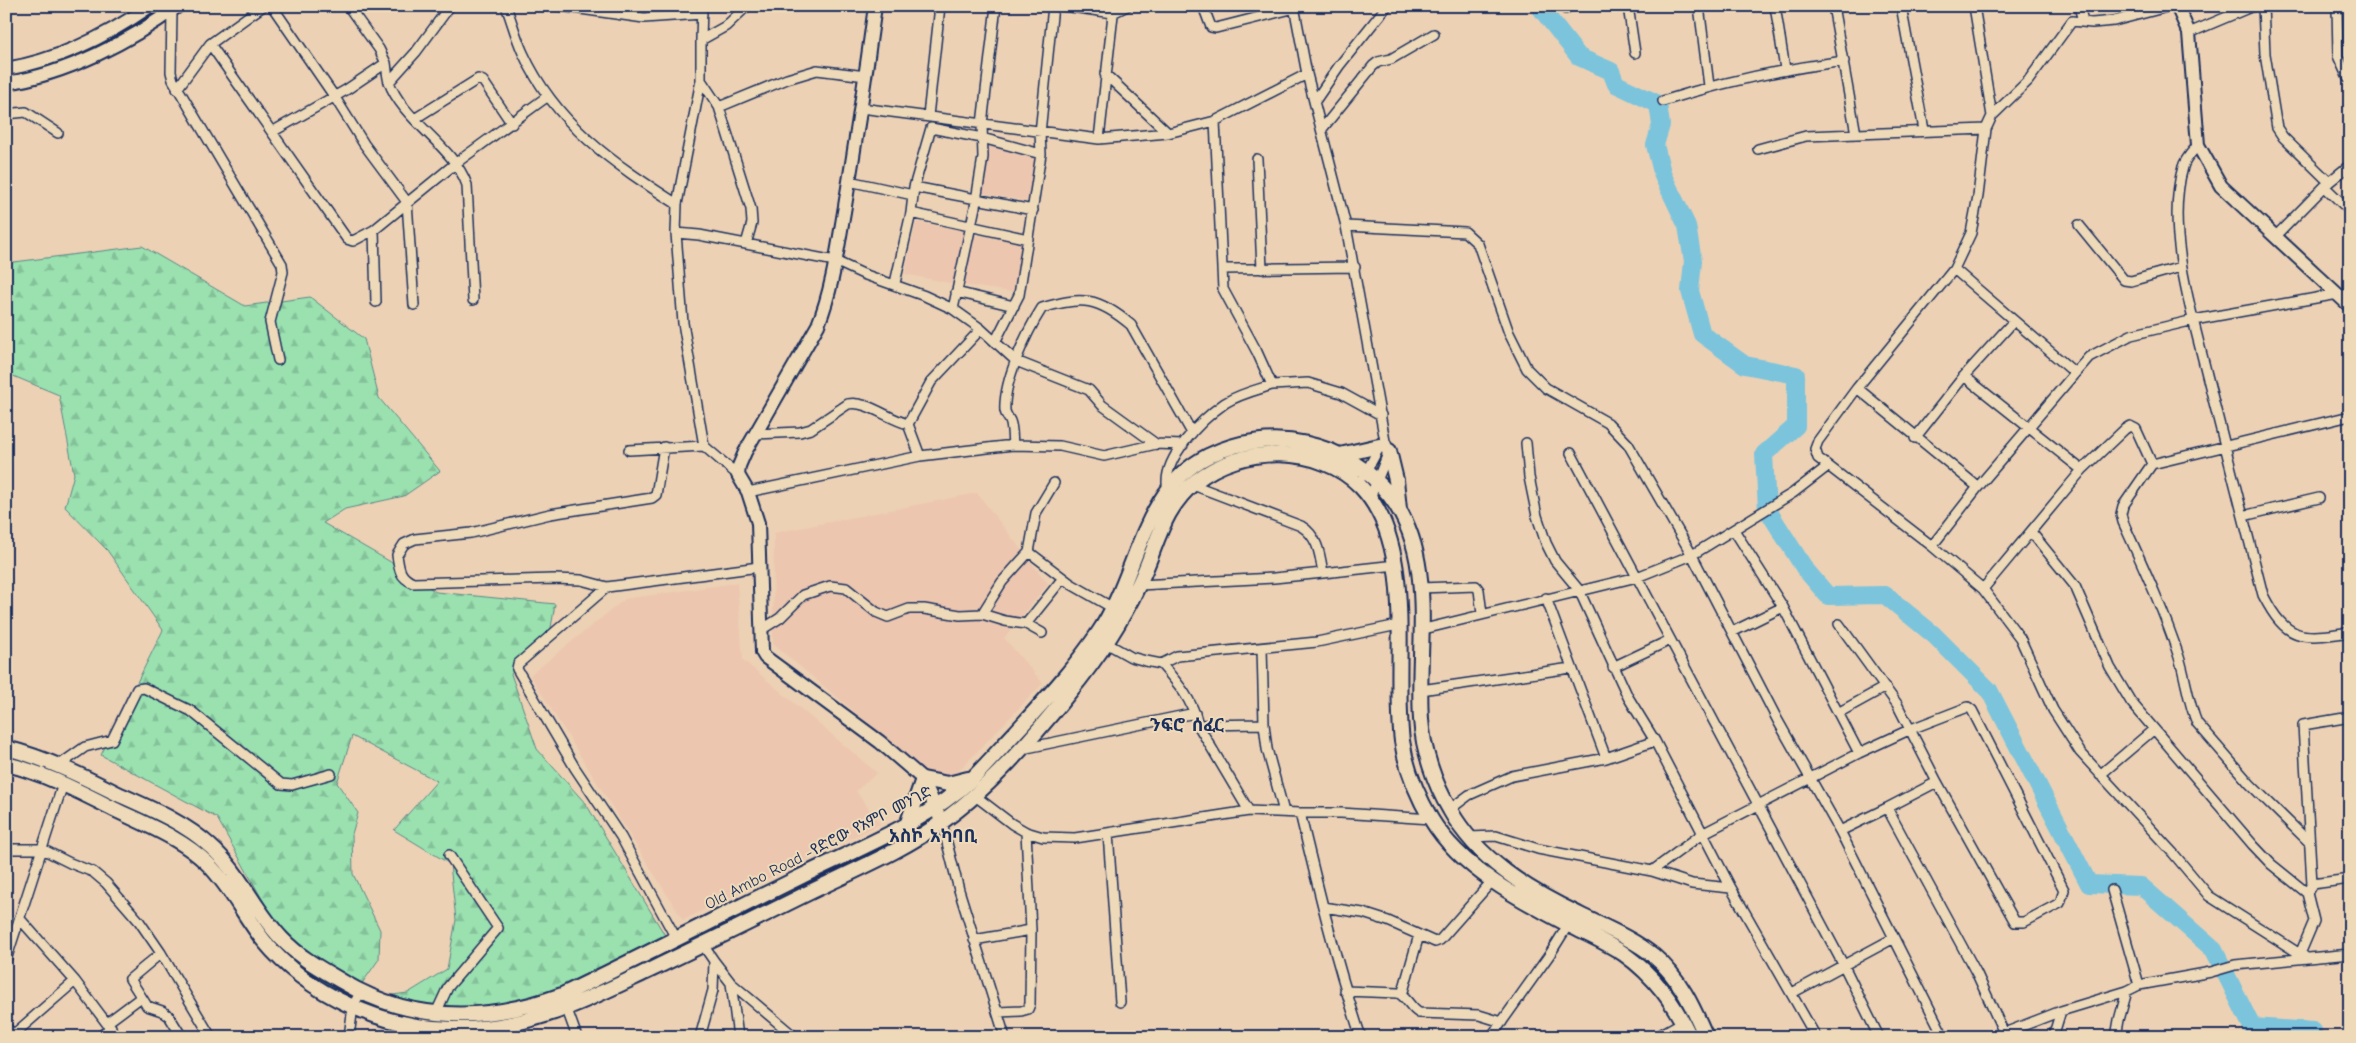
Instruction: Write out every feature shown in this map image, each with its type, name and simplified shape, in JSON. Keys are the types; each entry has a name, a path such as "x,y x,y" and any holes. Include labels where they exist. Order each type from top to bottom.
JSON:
{"main road":[{"path":"875,6 849,182 824,310 818,326 745,452 739,466 738,475 748,492 758,523 762,652 765,657 880,742 923,779 942,823"},
{"path":"2178,6 2189,32 2198,145 2221,186 2275,237 2344,295 2350,306"},
{"path":"6,69 36,63 78,48 148,8"},
{"path":"6,83 41,76 105,50 175,8"},
{"name":"Old Ambo Road -የድሮው የአምቦ መንገድ","path":"6,748 39,757 148,808 202,839 227,862 270,924 287,944 300,956 360,993 398,1006 436,1013 493,1014 542,1003 677,940 907,825 937,808 974,777 1048,696 1098,633 1113,608 1153,513 1168,490 1190,468 1207,457 1226,449 1255,441 1289,440 1316,446 1340,455 1371,477 1392,499 1407,527 1419,566 1421,720 1433,775 1449,810 1469,836 1497,865 1570,910 1622,935 1651,954 1675,978 1687,995 1706,1037"},
{"path":"1340,455 1385,446 1396,480 1399,510"},
{"name":"Old Ambo Road -የድሮው የአምቦ መንገድ","path":"6,764 36,772 63,784 171,837 205,860 227,887 265,942 278,956 318,988 353,1006 404,1024 453,1029 506,1025 567,1009 703,945 895,849 942,823 1021,749 1068,695 1106,643 1139,584 1170,509 1193,485 1214,470 1232,462 1268,454 1299,457 1327,464 1343,472 1360,485 1370,498 1388,536 1396,564 1400,711 1404,749 1416,789 1440,833 1466,860 1493,880 1568,924 1614,948 1636,963 1661,987 1674,1004 1690,1037"},
{"path":"923,779 948,784 974,777"},
{"path":"907,825 923,779"}],"street":[{"path":"177,89 210,44 263,6"},
{"path":"272,6 334,96 364,144 407,202 414,304"},
{"path":"348,6 379,49 386,63 390,82 416,118 456,163 467,185 473,300"},
{"path":"390,82 416,52 450,6"},
{"path":"506,6 523,54 548,96 580,135 612,161 677,204"},
{"path":"559,6 611,10 644,18 702,10 701,80 677,204 676,233 683,323 704,446 738,475"},
{"path":"701,40 726,26 747,6"},
{"path":"928,116 940,6"},
{"path":"953,309 971,226 983,157 982,124 996,6"},
{"path":"995,342 1019,295 1041,154 1040,133 1053,6"},
{"path":"1064,6 1113,10 1126,6"},
{"path":"1203,6 1211,27 1216,28 1294,7 1307,74 1355,267 1381,415 1385,446 1371,477 1370,498"},
{"path":"1315,101 1339,66 1387,6"},
{"path":"1628,6 1635,53"},
{"path":"1699,6 1709,86"},
{"path":"1785,6 1775,7 1785,69"},
{"path":"1833,6 1856,134"},
{"path":"1901,6 1924,130"},
{"path":"1974,6 1992,116"},
{"path":"2079,6 2083,21"},
{"path":"2171,6 2114,21 2072,21 2028,81 1992,116 1986,129 1978,196 1971,233 1954,269 1857,388 1818,440 1815,449 1818,458 1932,546 1983,590 2020,638 2064,730 2100,775 2173,853 2209,896 2220,905 2303,956"},
{"path":"2189,32 2253,6"},
{"path":"2262,6 2265,54 2277,128 2350,211"},
{"path":"2337,6 2338,56 2349,79"},
{"path":"175,8 171,72 177,89 282,264 283,272 270,322 278,360"},
{"path":"1099,140 1113,10"},
{"path":"1322,130 1373,66 1378,62 1391,59 1434,34"},
{"path":"210,44 347,239 356,241 374,230 456,163 548,96"},
{"path":"1663,101 1709,86 1785,69 1844,61"},
{"path":"272,132 386,63"},
{"path":"719,107 787,79 817,70 866,76"},
{"path":"1105,74 1168,133"},
{"path":"861,108 1099,140 1168,133 1215,121 1307,74"},
{"path":"416,118 478,79 483,81 512,124"},
{"path":"701,80 719,107 751,209 752,223 746,244"},
{"path":"6,114 26,112 58,133"},
{"path":"1215,121 1223,289 1272,385"},
{"path":"895,283 911,213 914,191 931,128 982,138 1041,154"},
{"path":"1758,149 1806,136 1986,129"},
{"path":"2198,145 2184,164 2179,185 2178,225 2181,267 2224,446 2263,595 2280,622 2290,631 2312,638 2350,632"},
{"path":"1257,159 1262,269"},
{"path":"2275,237 2327,185 2350,165"},
{"path":"849,182 976,198 1033,210"},
{"path":"911,213 1028,239"},
{"path":"2078,225 2124,280 2131,281 2181,267"},
{"path":"1346,226 1465,232 1473,238 1478,244 1512,340 1527,369 1546,388 1608,423 1620,433 1692,556 1778,721 1840,831 1944,1037"},
{"path":"374,230 376,302"},
{"path":"676,233 835,260 863,274 895,283 953,309 981,329 1016,360 1089,390 1102,405 1156,444"},
{"path":"1222,269 1355,267"},
{"path":"1954,269 2075,373"},
{"path":"956,292 1014,306"},
{"path":"1932,546 1978,487 2089,357 2131,335 2194,320 2344,295"},
{"path":"1013,445 1010,422 1005,413 1005,406 1016,360 1029,328 1042,308 1068,300 1094,301 1120,316 1130,325 1192,433"},
{"path":"1915,438 1964,376 2014,321"},
{"path":"920,456 908,424 931,382 981,329"},
{"path":"1964,376 2082,470"},
{"path":"1168,490 1166,481 1168,471 1192,433 1226,403 1246,392 1272,385 1308,383 1341,393 1381,415"},
{"path":"1857,388 1915,438 1978,487"},
{"path":"756,434 800,432 810,429 848,404 856,402 865,404 895,421 908,424"},
{"path":"2309,842 2250,784 2197,723 2192,712 2179,656 2121,514 2123,506 2152,464 2350,416"},
{"path":"1983,590 2032,533 2082,470 2124,429 2130,426 2136,429 2152,464"},
{"path":"748,492 920,456 1013,445 1060,446 1104,456 1156,444 1183,446"},
{"path":"1526,444 1528,477 1537,516 1546,543 1556,561 1579,590 1628,697 1655,741 1730,888 1816,1037"},
{"path":"629,450 704,446"},
{"path":"1360,485 1371,477 1385,446"},
{"path":"664,448 656,495 652,498 550,514 471,533 415,540 404,544 397,554 399,570 402,576 413,582 554,579 581,580 607,587 759,567"},
{"path":"1571,453 1844,966 1879,1037"},
{"path":"1420,630 1637,577 1692,556 1793,492 1828,466"},
{"path":"982,614 1002,582 1029,552 1036,513 1054,483"},
{"path":"1193,485 1301,526 1311,532 1319,553 1323,573"},
{"path":"2243,516 2319,498"},
{"path":"1734,530 1783,608 1859,753"},
{"path":"2032,533 2075,586 2121,687 2153,730 2253,845 2271,864 2307,893 2314,921 2303,956"},
{"path":"1029,552 1063,578 1113,608"},
{"path":"1139,584 1274,578 1396,564"},
{"path":"1026,624 1063,578"},
{"path":"761,630 780,618 803,595 830,586 846,588 876,612 888,617 909,609 924,609 960,615 982,614 1005,621 1026,624 1042,633"},
{"path":"1420,588 1476,586 1479,590 1482,614"},
{"path":"607,587 518,664 517,668 575,768 621,837 677,940"},
{"path":"1546,598 1606,758"},
{"path":"1732,632 1783,608"},
{"path":"1652,871 1702,834 1811,780 1859,753 1911,729 1968,707 1972,710 2064,890 2060,903 2024,922 2015,922 1937,782 1911,729 1885,687 1839,624"},
{"path":"1161,664 1177,656 1317,642 1398,625"},
{"path":"1613,667 1670,640"},
{"path":"1106,643 1131,657 1161,664 1176,681 1196,713 1198,725 1249,811"},
{"path":"1262,648 1264,724 1267,749 1284,812"},
{"path":"1421,690 1571,668"},
{"path":"1838,713 1885,687"},
{"path":"58,766 85,747 112,740 137,689 144,688 191,711 281,784 292,785 331,774"},
{"path":"1021,749 1196,713"},
{"path":"2307,893 2312,884 2303,725 2350,717"},
{"path":"1198,725 1264,724"},
{"path":"2100,775 2153,730"},
{"path":"1449,810 1470,795 1512,776 1606,758 1655,741"},
{"path":"1840,831 1937,782"},
{"path":"6,960 8,946 20,919 63,784"},
{"path":"974,795 1026,832 1043,837 1075,838 1249,811 1341,813 1431,819"},
{"path":"1887,808 1977,974 2004,1033"},
{"path":"1300,813 1322,907 1345,991 1361,1037"},
{"path":"942,823 974,940 1005,1037"},
{"path":"998,1012 1021,1011 1028,1009 1030,1004 1031,930 1026,832"},
{"path":"1108,833 1120,1002"},
{"path":"1469,836 1496,836 1538,848 1652,871 1692,884 1730,888"},
{"path":"6,850 42,849 93,872 106,882 161,953 211,1037"},
{"path":"436,1013 448,987 498,928 449,855"},
{"path":"1322,907 1363,913 1388,921 1430,940 1440,940 1493,880"},
{"path":"2312,884 2350,880"},
{"path":"2112,890 2139,985"},
{"path":"20,919 75,981 117,1037"},
{"path":"1491,1037 1550,954 1568,924"},
{"path":"974,940 1031,930"},
{"path":"1402,995 1419,935"},
{"path":"1792,993 1894,938"},
{"path":"703,945 731,983 795,1037"},
{"path":"161,953 130,979 140,998 148,1006 162,1011 169,1016 182,1037"},
{"path":"1994,1037 2061,1012 2128,991 2139,985 2211,972 2235,964 2303,956 2350,954"},
{"path":"700,1037 712,990 714,961"},
{"path":"6,1028 14,1036 75,981"},
{"path":"731,983 738,1037"},
{"path":"1345,991 1402,995 1414,1010 1419,1013 1479,1015 1502,1022"},
{"path":"2116,1037 2128,991"},
{"path":"349,1037 353,1006 360,993"},
{"path":"562,995 577,1037"},
{"path":"100,1037 109,1025 140,998"},
{"path":"2053,1037 2061,1012"},
{"path":"1656,1037 1683,1022"}],"shaded area":[{"path":"989,139 1039,146 1031,202 981,193"},
{"path":"916,222 964,231 955,284 905,274"},
{"path":"972,234 1022,244 1013,292 963,285"},
{"path":"977,493 1048,584 1004,638 1043,683 944,786 773,644 774,533"},
{"path":"737,583 743,660 877,773 856,791 880,824 683,920 530,675 625,599"}],"green space":[{"path":"142,246 245,306 310,297 364,339 379,398 440,471 404,496 345,509 323,523 389,561 436,592 555,604 551,628 511,674 537,749 586,804 666,937 544,995 488,1011 421,1010 377,997 408,993 447,969 456,920 450,864 394,830 437,781 352,736 337,783 358,813 352,834 353,874 380,930 379,959 354,995 314,983 277,926 217,818 101,755 163,630 107,550 65,507 74,474 59,395 6,373 6,263"}],"waterway":[{"path":"1539,6 1579,57 1611,71 1616,84 1658,104 1661,125 1655,145 1663,176 1687,226 1693,261 1690,291 1702,334 1745,365 1796,375 1796,426 1764,454 1767,509 1805,569 1828,596 1885,595 1934,635 1989,690 2089,884 2141,886 2214,950 2252,1027 2313,1031 2312,1037"}],"district":[{"name":"ንፍሮ ሰፈር","path":"1187,725"},
{"name":"አስኮ አካባቢ","path":"933,836"}]}
